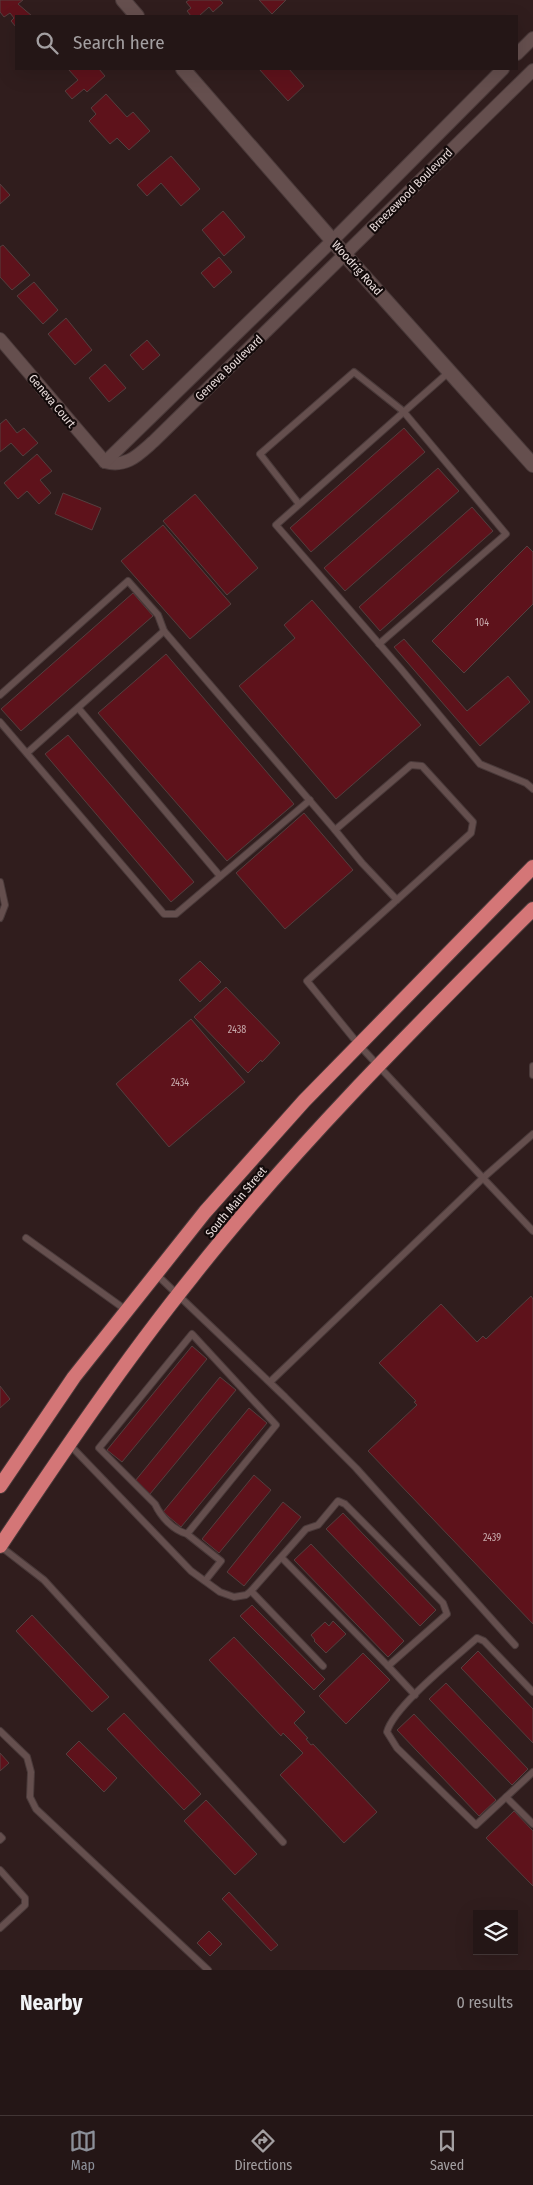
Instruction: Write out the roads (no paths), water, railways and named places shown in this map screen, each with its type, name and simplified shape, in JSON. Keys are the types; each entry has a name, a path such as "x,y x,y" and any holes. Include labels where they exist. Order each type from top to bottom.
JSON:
{"highway":[{"name":"South Main Street","path":"0,1486 74,1377 155,1273 251,1159 359,1045 533,867"},
{"name":"South Main Street","path":"0,1546 69,1444 178,1295 274,1180 451,991 533,910"}],"street":[{"path":"123,0 136,15"},
{"path":"518,53 533,38"},
{"name":"Woodrig Road","path":"184,70 332,241 533,465"},
{"name":"Breezewood Boulevard","path":"105,462 332,241 501,70"},
{"name":"Breezewood Boulevard","path":"345,255 533,70"},
{"path":"462,110 477,125"},
{"name":"Geneva Boulevard","path":"105,462 118,464 128,462 138,455 345,255"},
{"name":"Geneva Court","path":"0,339 105,462"}],"lane":[{"path":"450,371 402,411 276,525 480,764 526,783 533,789"},
{"path":"299,504 260,454 354,372 402,411 506,534 379,644"},
{"path":"0,695 128,582 158,615 164,631 310,800 362,864 397,900"},
{"path":"27,754 164,631"},
{"path":"79,709 220,876"},
{"path":"0,722 164,914 176,914 310,800"},
{"path":"335,830 411,764 422,766 473,822 471,832 307,981 359,1045 533,1231"},
{"path":"0,882 5,905 0,918"},
{"path":"533,1066 533,1075"},
{"path":"270,1382 483,1178 533,1134"},
{"path":"26,1238 126,1310"},
{"path":"155,1273 270,1382 356,1468 515,1645"},
{"path":"187,1534 276,1425 192,1334 98,1448 155,1504 160,1514 179,1532 187,1534 221,1561 205,1581"},
{"path":"69,1444 191,1570 220,1592 234,1597 246,1595 251,1591 306,1529 318,1525 338,1501 345,1504 443,1603 447,1614 388,1666"},
{"path":"0,1546 44,1580 283,1842"},
{"path":"281,1556 414,1695"},
{"path":"251,1591 323,1666"},
{"path":"533,1692 484,1641 477,1638 414,1695 390,1723 387,1732 398,1748 476,1825 533,1772"},
{"path":"0,1731 27,1757 32,1772 30,1797 36,1809 208,1970"},
{"path":"506,1797 533,1824"},
{"path":"0,1836 2,1838 0,1840"},
{"path":"0,1870 25,1898 25,1905 0,1928"}]}
